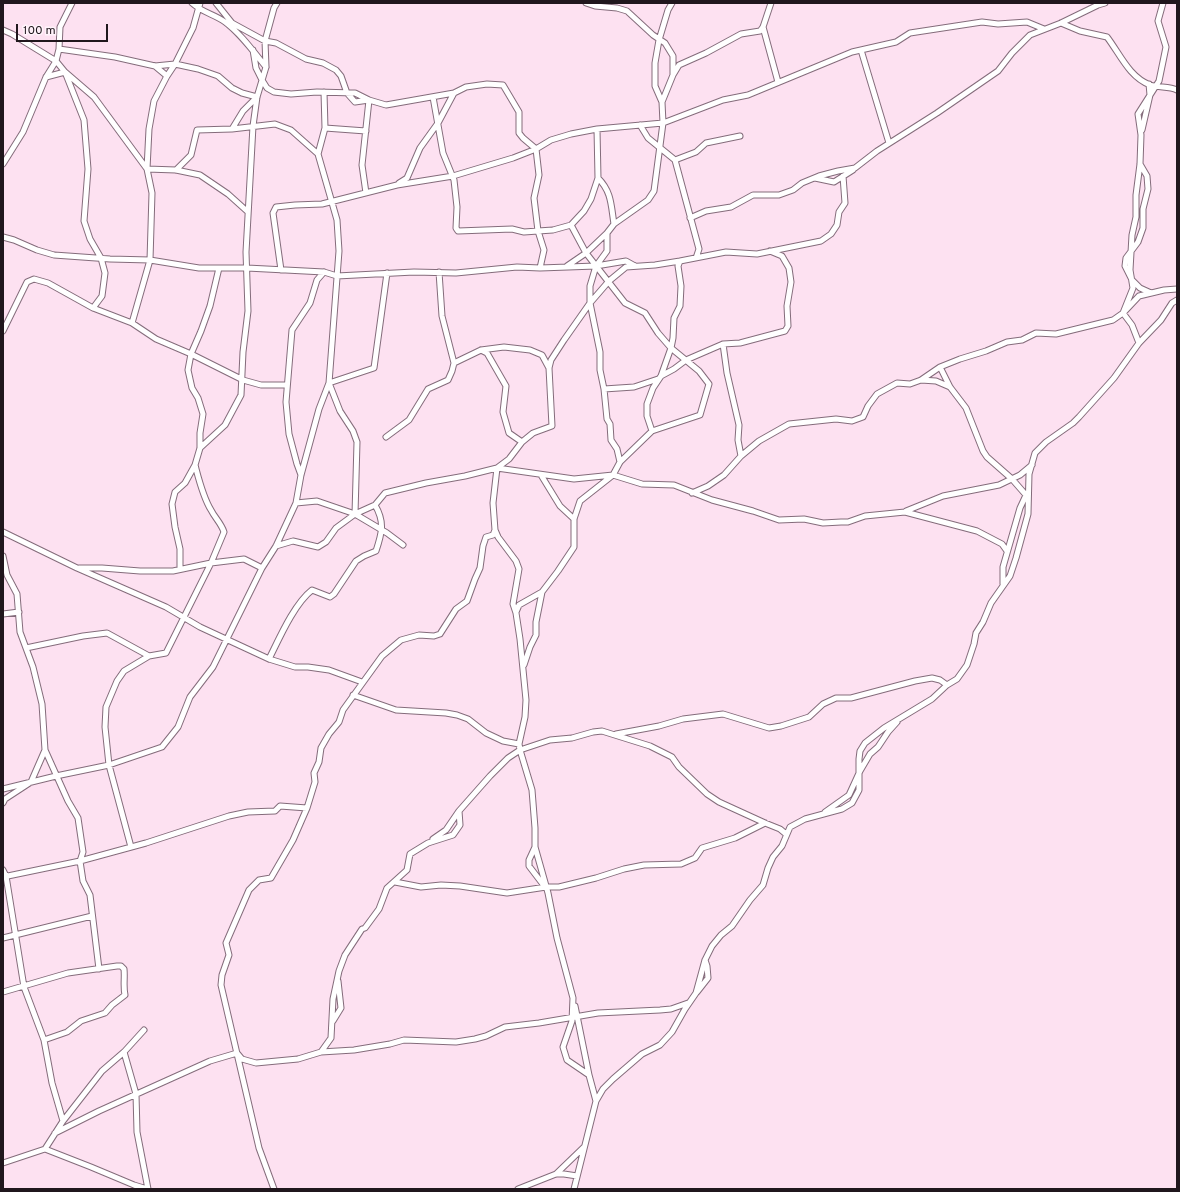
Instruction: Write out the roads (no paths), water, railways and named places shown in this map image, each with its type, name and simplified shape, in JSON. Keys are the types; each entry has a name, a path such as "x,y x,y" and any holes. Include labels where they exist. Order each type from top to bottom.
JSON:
{"street":[{"path":"3,164 23,132 46,77 56,60 59,49 60,27 72,3"},
{"path":"192,3 199,9 224,22 245,41 266,66"},
{"path":"132,323 150,260 152,193 147,169 149,129 154,101 193,28 200,3"},
{"path":"216,3 232,23 265,41 276,43 306,59 323,63 336,70 341,76 347,93"},
{"path":"200,448 225,426 241,395 243,380 243,352 248,311 246,252 253,126 257,97 266,66 265,41 274,8 277,3"},
{"path":"586,3 595,6 617,8 627,11 659,40 665,43 673,56 673,75"},
{"path":"567,266 586,253 607,233 614,224 648,200 654,191 661,149 663,123 662,102 655,86 655,63 659,40 668,10 672,3"},
{"path":"662,102 673,75 679,65 706,53 741,34 760,31 771,3"},
{"path":"815,178 834,182 889,143 937,113 998,71 1030,35 1061,23 1098,4 1105,3"},
{"path":"1123,313 1133,288 1131,252 1132,235 1136,217 1136,195 1140,164 1138,114 1159,81 1166,47 1158,21 1163,3"},
{"path":"281,270 273,213 276,208 295,205 322,204 396,185 452,176 513,158 536,149 551,140 571,134 597,129 663,123 722,100 748,95 825,62 861,50 896,42 910,33 982,22 998,24 1027,22 1044,29"},
{"path":"1061,23 1107,37 1132,74 1141,82 1155,87 1173,88 1177,90"},
{"path":"762,27 778,82"},
{"path":"3,30 56,60 65,72 94,97 147,169"},
{"path":"59,49 115,57 155,66 175,64 198,69 218,76 232,88 242,93 257,97"},
{"path":"252,50 256,68 262,80 268,88 274,92 291,94 324,92 355,93 369,100 386,105 454,93 466,88 487,84 503,85 519,112 519,133 536,149 539,175 534,198 538,231 544,250 540,268"},
{"path":"861,50 889,143"},
{"path":"155,66 167,76"},
{"path":"46,77 65,72"},
{"path":"65,72 84,120 88,169 84,221 90,239 101,258 105,273 102,296 93,308"},
{"path":"1149,84 1150,95"},
{"path":"3,789 109,765 162,747 178,727 190,697 213,667 262,568 276,546 296,503 301,475 319,409 329,383 340,251 337,220 318,154 325,128 324,92"},
{"path":"396,185 407,178 420,148 438,123 454,93"},
{"path":"232,129 243,111 257,97"},
{"path":"433,97 443,153 452,176 457,206 456,228 458,231 512,229 524,232 553,230 571,225 584,211 591,199 598,178 597,129"},
{"path":"366,193 362,165 369,100"},
{"path":"176,170 191,155 197,130 232,129 275,124 291,130 318,154"},
{"path":"640,125 648,138 675,160 699,249 696,258"},
{"path":"325,128 366,131"},
{"path":"675,160 696,152 706,143 740,136"},
{"path":"1131,252 1138,242 1143,228 1143,209 1148,190 1147,176 1140,164"},
{"path":"690,218 706,211 730,206 753,196 779,195 815,178 838,171 855,168"},
{"path":"147,169 176,170 200,175 228,194 248,212"},
{"path":"276,546 293,541 318,548 326,542 336,528 355,514 375,505 385,493 497,468 509,459 522,442 534,433 552,426 549,368 551,360 590,304 609,281 626,267 655,265 726,252 757,254 821,241 831,234 837,225 839,212 845,203 843,176"},
{"path":"598,178 606,186 610,199 614,224"},
{"path":"516,614 518,605 542,592 574,547 574,519 580,501 613,475 620,462 652,431 700,415 709,384 699,371 671,348 658,333 645,313 625,303 586,253 571,225"},
{"path":"607,233 607,251 596,266 590,286 590,304 600,352 600,370 604,389 607,419 610,424 611,440 617,448 620,462"},
{"path":"3,237 54,255 150,260 199,268 247,268 324,272 337,276 414,272 456,273 517,267 540,268 596,266 626,261 635,266"},
{"path":"604,389 634,387 660,377 686,360 723,344 740,343 785,331 788,326 787,306 791,282 789,268 782,256 770,251"},
{"path":"652,431 648,416 647,404 653,388 660,377 671,348 674,318 680,306 681,286 678,266 680,261"},
{"path":"180,570 180,549 175,528 172,504 175,492 185,483 195,465 200,448 200,433 203,414 198,398 192,388 188,370 191,354 210,306 219,268"},
{"path":"301,475 289,434 286,402 292,330 310,303 317,280 324,272"},
{"path":"386,437 409,420 428,389 448,380 452,371 454,363 442,316 439,272"},
{"path":"329,383 374,368 387,274"},
{"path":"3,332 27,282 34,279 48,283 93,308 132,323 156,340 191,354 243,380 261,385 287,385"},
{"path":"1132,280 1140,288 1151,293"},
{"path":"692,493 708,486 724,475 741,456 759,441 789,424 836,419 852,421 863,417 868,406 877,394 897,383 910,384 920,380 940,367 960,359 986,352 1007,342 1022,340 1036,333 1056,334 1113,320 1123,313 1139,296 1164,290 1177,289"},
{"path":"574,1189 596,1101 603,1089 642,1054 660,1045 672,1032 696,993 705,960 712,946 721,935 732,926 763,884 773,857 782,846 790,827 805,819 842,809 852,803 859,790 860,751 865,743 884,728 932,699 947,685 957,679 967,665 976,633 1003,584 1010,576 1026,526 1028,514 1027,493 1035,453 1046,442 1073,424 1114,378 1139,343 1161,320 1172,304 1177,300"},
{"path":"1123,313 1132,325 1139,343"},
{"path":"723,344 727,373 739,425 738,440 741,456"},
{"path":"454,363 481,350 504,347 530,350 542,355 549,368"},
{"path":"481,350 487,353 506,386 503,412 509,433 522,442"},
{"path":"940,367 950,387 966,408 983,452 1027,493"},
{"path":"920,380 936,381 950,387"},
{"path":"329,383 340,411 353,431 357,442 355,514"},
{"path":"131,847 109,765 105,727 106,707 117,681 124,671 149,656 166,653 211,563 224,532 222,526 210,510 198,479 195,465"},
{"path":"497,468 574,479 613,475 642,484 674,485 692,493 731,506 753,511 779,520 804,519 823,523 848,522 865,516 905,512 943,496 999,485 1020,475 1032,465"},
{"path":"497,468 493,503 495,530 498,537 516,561 519,569 513,604 516,614 526,700 525,717 519,747 532,790 535,847 573,998 575,1018 596,1101"},
{"path":"541,475 560,506 574,519"},
{"path":"1003,584 1003,567 1007,551 1020,508 1027,493"},
{"path":"296,503 317,501 355,514 403,545"},
{"path":"269,659 292,615 308,594 312,590 330,597 334,594 356,561 376,551 382,531 380,514 375,505"},
{"path":"905,512 977,530 1002,544 1007,551"},
{"path":"274,1189 259,1148 221,985 222,975 229,955 226,943 249,890 259,880 271,878 293,840 307,808 315,782 314,773 319,762 321,748 338,722 343,710 382,656 401,640 419,635 434,636 440,634 456,609 466,601 480,568 483,546 486,538 493,535 495,530"},
{"path":"3,532 77,568 166,607 200,627 227,638 269,659 295,667 329,670 362,682"},
{"path":"3,556 7,575 17,594 20,632 33,667 42,704 45,750 56,776 78,818 83,852 80,861 83,881 90,894 98,969"},
{"path":"77,568 173,571 211,563 244,559 262,568"},
{"path":"523,668 530,646 536,636 536,622 542,592"},
{"path":"3,614 19,612"},
{"path":"26,648 83,636 107,633 149,656"},
{"path":"612,735 659,726 683,719 723,714 769,728 781,726 808,716 823,704 836,698 851,698 932,678 940,680 947,685"},
{"path":"353,695 396,710 457,715 468,719 486,733 519,747"},
{"path":"823,814 849,795 870,754 878,748 888,732 901,718"},
{"path":"321,1052 331,1038 332,999 345,955 362,929 365,928 379,909 387,888 407,870 410,854 446,830 459,811 490,776 519,747 550,740 580,736 593,732 602,732 650,746 672,757 707,794 719,802 765,824 780,829 786,834"},
{"path":"3,803 4,799 31,782 45,750"},
{"path":"4,876 80,861 131,847 228,816 248,812 275,811 280,806 307,808"},
{"path":"428,843 453,835 460,825 459,811"},
{"path":"395,882 421,887 441,885 460,886 507,893 546,887 559,887 644,865 681,864 695,858 702,848 735,838 765,824"},
{"path":"535,847 529,860 529,866 546,887"},
{"path":"3,870 24,987 44,1040 52,1083 63,1121"},
{"path":"3,938 92,916"},
{"path":"3,992 68,973 117,966 121,966 124,969 123,985 125,995 112,1005 105,1013 81,1021 67,1032 44,1040"},
{"path":"332,1024 341,1008 338,979"},
{"path":"237,1053 242,1058 256,1063 298,1059 321,1052 354,1050 404,1040 456,1042 486,1036 505,1027 557,1019 575,1018 598,1013 672,1009 689,1003"},
{"path":"575,1018 563,1047 567,1060 589,1075"},
{"path":"3,1163 45,1149 63,1121 102,1071 124,1052 144,1030"},
{"path":"45,1149 91,1167 135,1187 148,1189 138,1132 136,1094 124,1052"},
{"path":"55,1133 136,1094 178,1077 210,1061 237,1053"},
{"path":"556,1174 584,1146"},
{"path":"518,1189 556,1174 577,1176"}]}
